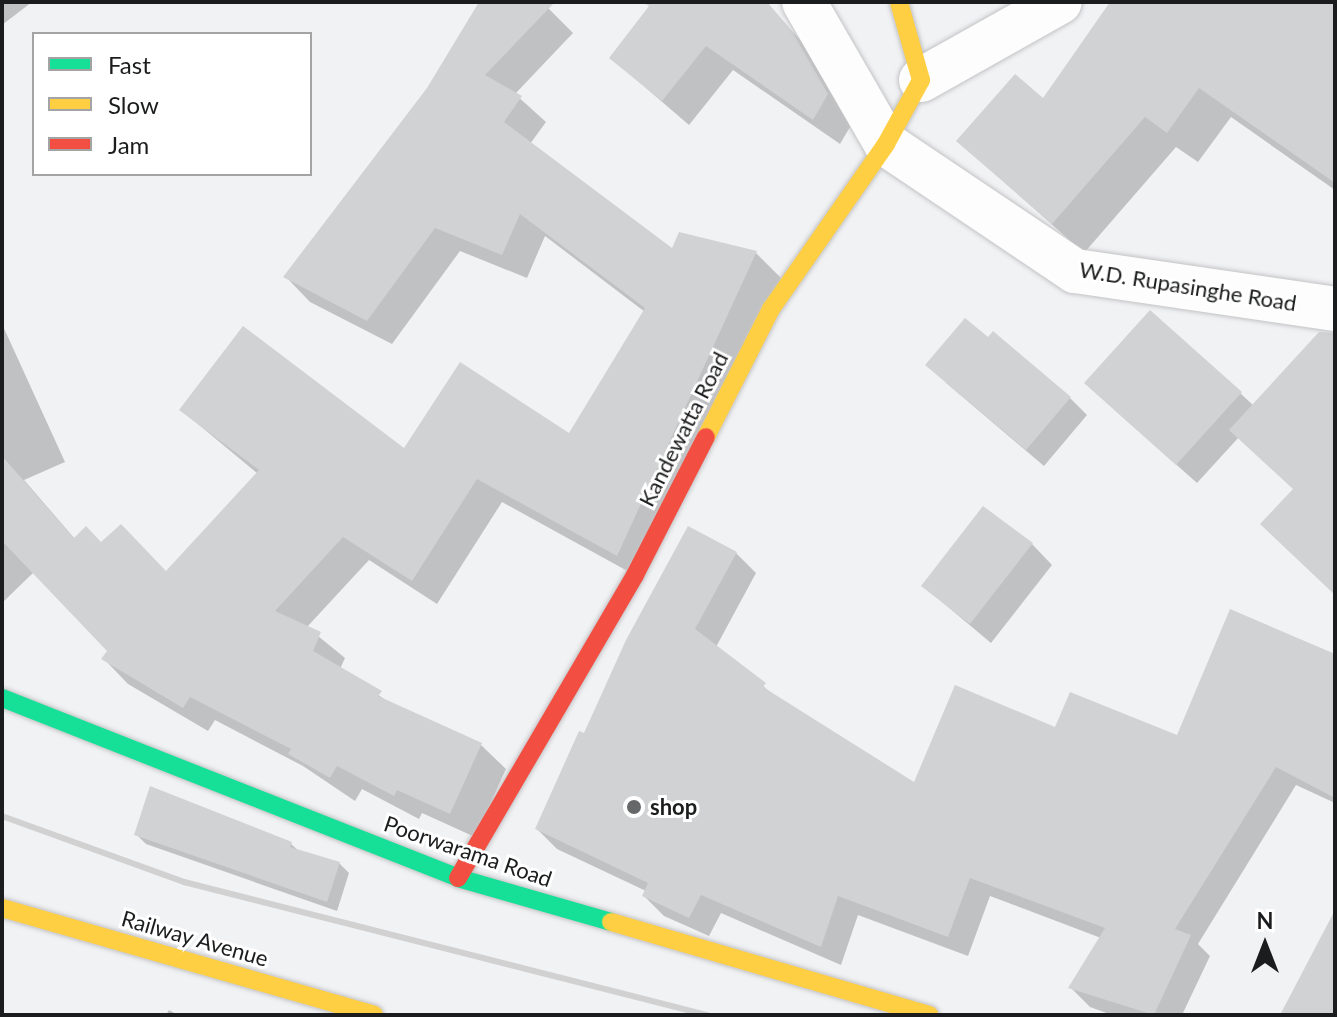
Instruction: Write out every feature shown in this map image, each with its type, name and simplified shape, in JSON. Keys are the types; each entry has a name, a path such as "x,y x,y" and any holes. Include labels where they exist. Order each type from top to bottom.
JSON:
{"street":[{"path":"804,2 886,144"},
{"path":"899,2 921,80 1060,2"},
{"name":"Kandewatta Road","path":"458,878 635,575 771,309 886,144 921,80"},
{"name":"W.D. Rupasinghe Road","path":"886,144 1075,271 1335,309"},
{"name":"Poorwarama Road","path":"2,698 458,878 930,1015"},
{"name":"Railway Avenue","path":"2,908 374,1015"}],"building":[{"path":"479,2 555,2 485,75 522,96 504,122 672,248 679,232 757,251 617,556 477,479 412,581 343,537 275,611 321,632 313,651 382,691 378,696 482,743 450,814 397,790 394,796 337,766 330,778 288,754 291,749 190,697 183,708 101,659 107,651 2,541 2,456 74,538 86,526 101,542 121,524 166,571 259,470 179,410 243,326 404,448 460,362 569,433 645,308 520,214 502,255 435,228 367,321 283,277 427,88"},
{"path":"643,2 767,2 792,31 828,94 813,120 706,46 662,101 609,58 649,6"},
{"path":"1110,2 1335,2 1335,183 1199,88 1167,133 1145,117 1052,224 956,141 1015,74 1043,98"},
{"path":"1150,310 1242,392 1176,465 1084,383"},
{"path":"965,318 988,337 993,331 1071,397 1026,450 925,365"},
{"path":"1319,332 1335,333 1335,595 1260,524 1293,489 1229,430"},
{"path":"983,506 1033,543 970,624 921,586"},
{"path":"688,526 737,552 695,629 766,683 763,687 914,782 955,685 1055,727 1070,692 1177,735 1230,609 1335,654 1335,798 1276,767 1175,929 1191,935 1154,1015 1068,988 1105,928 970,878 948,937 838,896 821,947 701,895 689,918 642,896 648,883 535,829 579,731 584,733 626,640"},
{"path":"150,786 292,842 290,847 340,862 327,902 134,835"},
{"path":"1335,910 1335,1015 1280,1015"}],"railway":[{"path":"2,816 184,882 707,1015"}],"traffic: fast":[{"path":"2,698 458,878 611,922"}],"traffic: slow":[{"path":"706,437 771,309 886,144 921,80 899,2"},
{"path":"2,908 374,1015"},
{"path":"611,922 930,1015"}],"traffic: jam":[{"path":"458,878 635,575 706,437"}],"place":[{"name":"shop","path":"634,807"}]}
